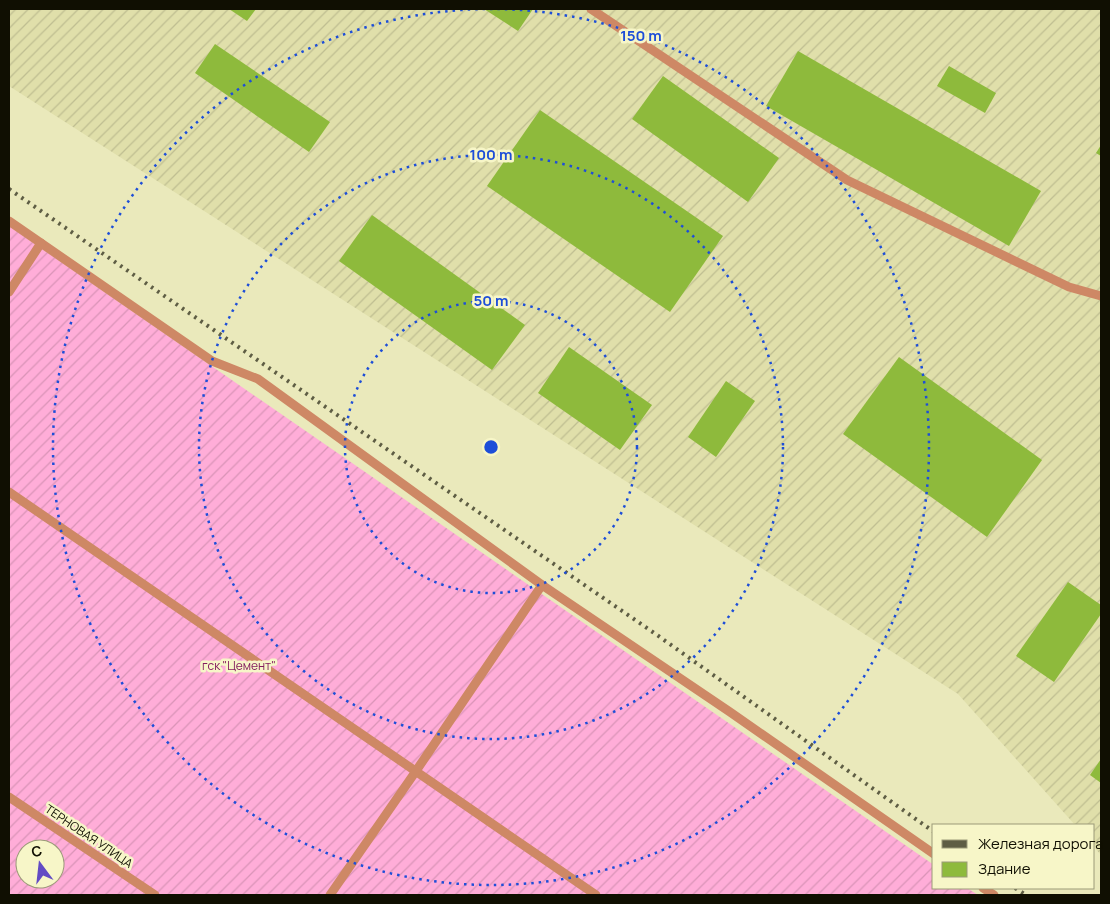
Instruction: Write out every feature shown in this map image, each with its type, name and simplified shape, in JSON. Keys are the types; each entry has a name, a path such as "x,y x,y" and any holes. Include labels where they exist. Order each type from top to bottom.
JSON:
{"lane":[{"path":"591,9 847,180 1069,287 1101,296"},
{"path":"9,221 212,361 258,379 542,585 730,712 932,853"},
{"path":"9,292 41,243"},
{"path":"9,492 596,895"},
{"path":"330,895 542,585"},
{"name":"ТЕРНОВАЯ УЛИЦА","path":"9,797 154,895"}],"shaded area":[{"path":"9,9 1101,9 1101,855 1095,848 1095,824 1074,824 958,694 9,86"}],"green space":[{"name":"гск \"Цемент\"","path":"9,226 932,864 932,889 969,889 978,895 9,895"}],"building":[{"path":"229,9 256,9 247,21"},
{"path":"484,9 533,9 518,31"},
{"path":"215,44 330,122 309,152 195,73"},
{"path":"798,51 1041,191 1009,246 766,106"},
{"path":"949,66 996,93 985,113 937,86"},
{"path":"663,76 779,158 748,202 632,119"},
{"path":"540,110 723,236 670,312 487,186"},
{"path":"1101,145 1101,156 1096,153"},
{"path":"372,215 525,325 492,370 339,261"},
{"path":"569,347 652,405 620,450 538,393"},
{"path":"899,357 1042,460 987,537 843,434"},
{"path":"726,381 755,401 716,457 688,437"},
{"path":"1068,582 1101,605 1101,614 1054,682 1016,656"},
{"path":"1101,759 1101,783 1090,775"}],"railway":[{"path":"9,189 657,635 932,831"},
{"path":"1017,889 1026,895"}]}
